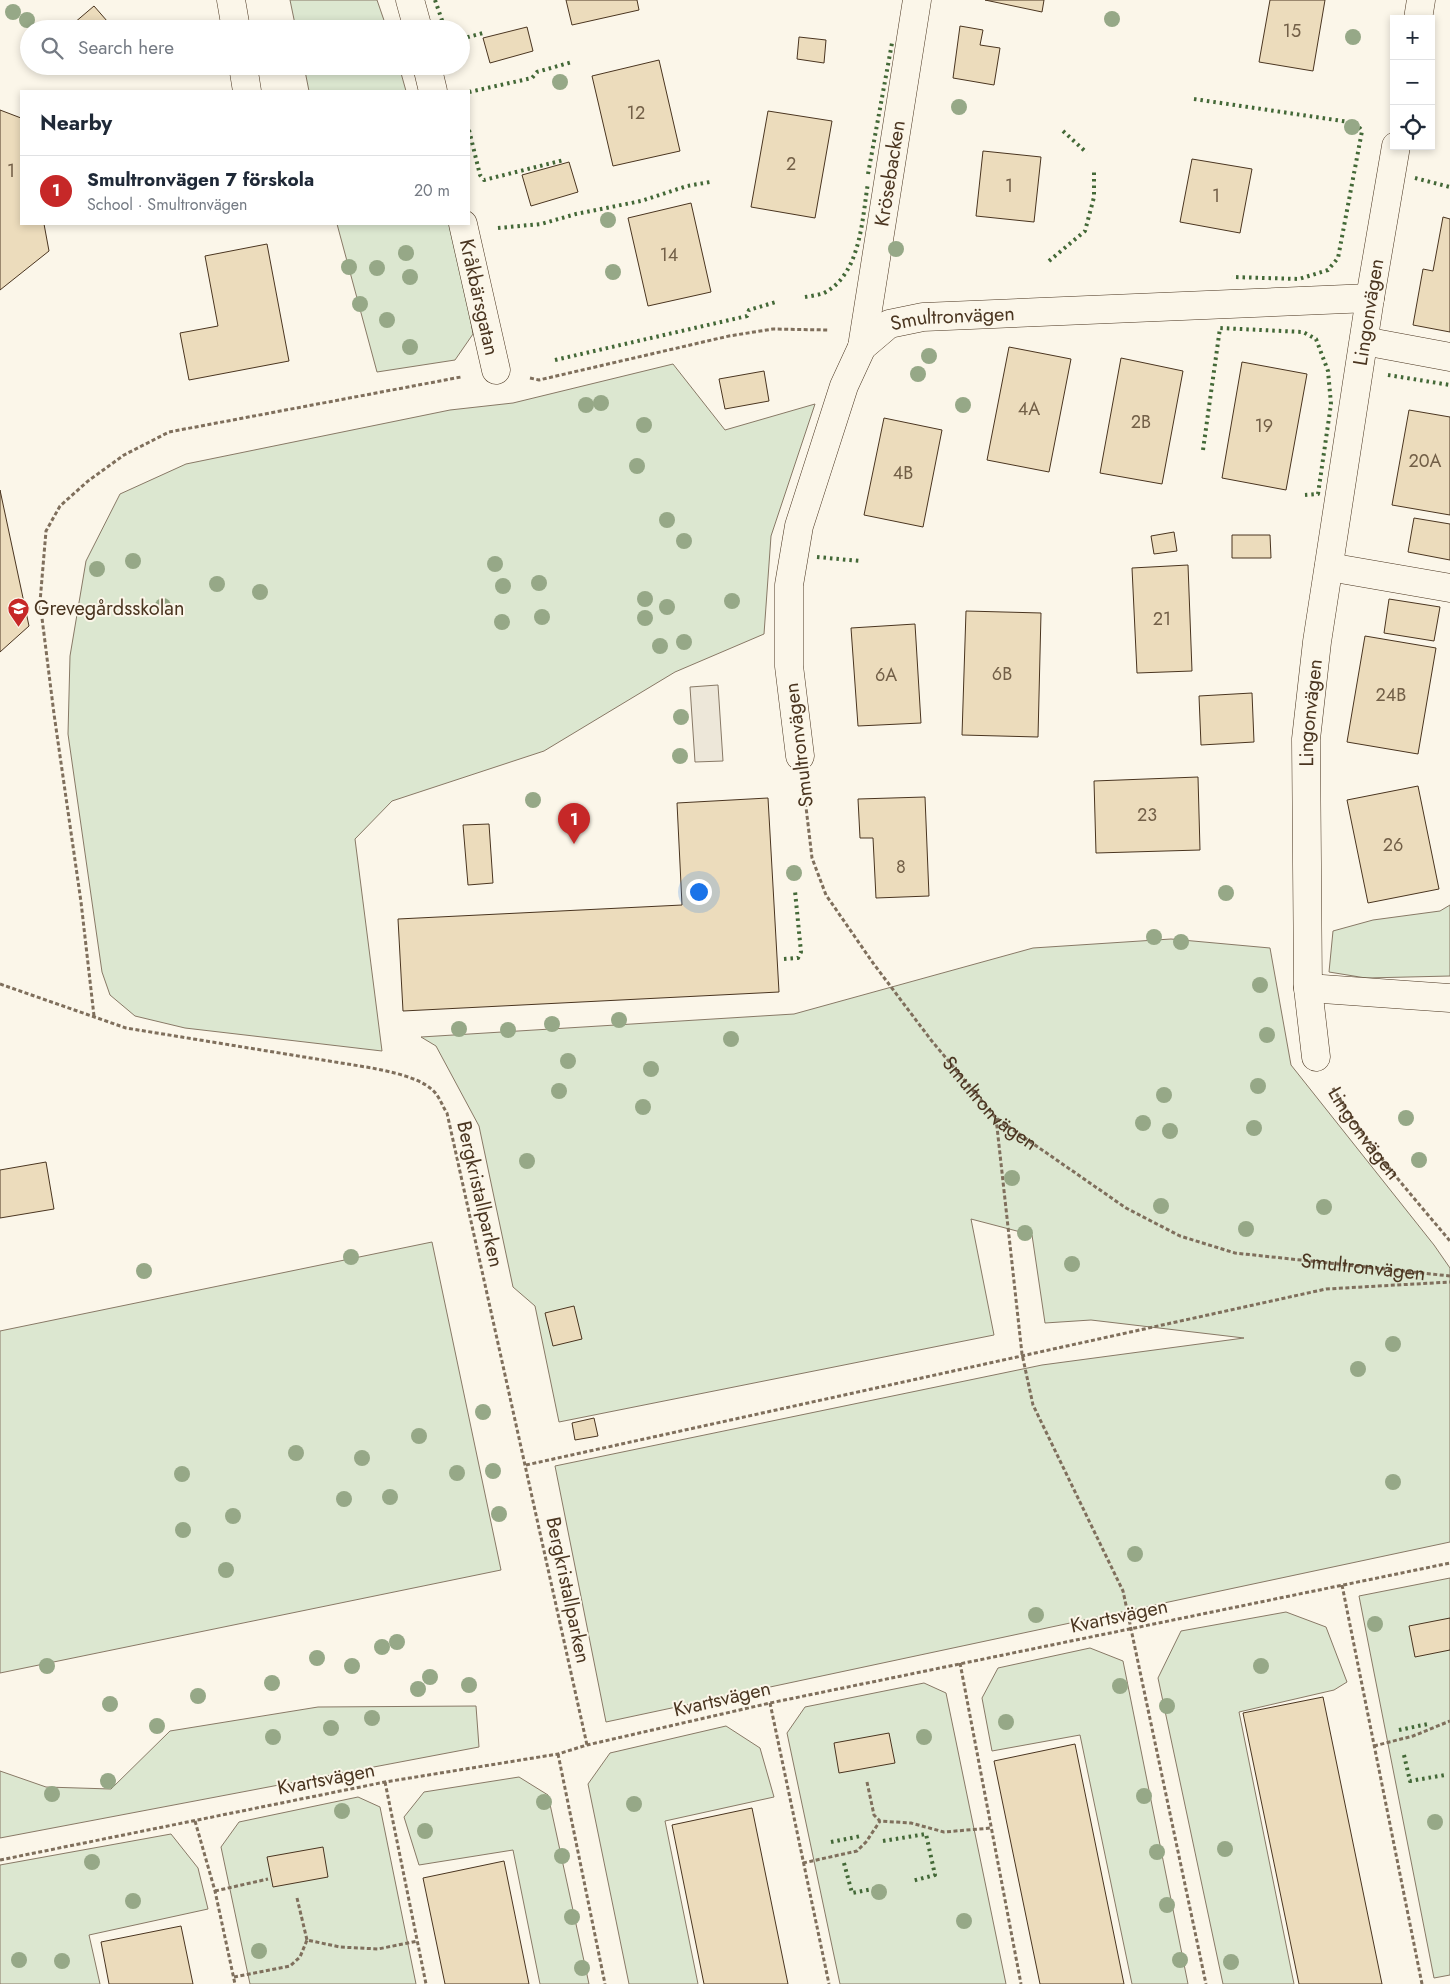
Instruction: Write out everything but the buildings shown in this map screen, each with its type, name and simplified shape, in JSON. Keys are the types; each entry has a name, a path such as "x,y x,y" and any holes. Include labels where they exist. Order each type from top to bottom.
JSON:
{"street":[{"path":"230,0 234,20"},
{"path":"410,0 416,20"},
{"name":"Krösebacken","path":"862,347 917,0"},
{"path":"1419,15 1421,0"},
{"path":"244,75 247,90"},
{"path":"429,75 433,90"},
{"name":"Lingonvägen","path":"1316,1056 1308,988 1306,739 1317,642 1370,298 1395,150"},
{"name":"Kråkbärsgatan","path":"463,225 496,370"},
{"name":"Smultronvägen","path":"800,756 789,666 789,585 799,526 844,386 862,347 889,324 923,318 1370,298"},
{"path":"1364,341 1450,357"},
{"path":"1330,567 1450,588"},
{"path":"1308,988 1450,998"}],"path":[{"path":"94,1016 81,902 40,602 46,531 60,506 88,481 124,455 169,432 496,370 539,380 730,336 773,329 840,330 862,347"},
{"name":"Smultronvägen","path":"800,756 812,858 826,895 873,963 931,1040 996,1118 1126,1208 1180,1236 1235,1253 1450,1276"},
{"name":"Bergkristallparken","path":"0,984 126,1028 372,1068 400,1074 419,1082 436,1094 447,1113 587,1745"},
{"name":"Lingonvägen","path":"1316,1056 1348,1114 1395,1175 1450,1240"},
{"path":"996,1118 1022,1354 1033,1405 1123,1591 1206,1984"},
{"path":"526,1466 1022,1354 1326,1289 1450,1282"},
{"name":"Kvartsvägen","path":"0,1860 385,1782 558,1754 587,1745 770,1703 1450,1563"},
{"path":"1342,1585 1422,1984"},
{"path":"960,1664 1021,1984"},
{"path":"770,1703 829,1984"},
{"path":"1374,1746 1413,1736 1450,1721"},
{"path":"558,1754 606,1984"},
{"path":"385,1782 426,1984"},
{"path":"866,1782 874,1815 880,1821 911,1823 944,1832 991,1828"},
{"path":"195,1821 214,1892 235,1984"},
{"path":"803,1863 857,1851 866,1842 880,1821"},
{"path":"214,1892 268,1879"},
{"path":"234,1976 290,1966 300,1957 307,1940 296,1898"},
{"path":"307,1940 340,1947 378,1949 418,1941"}],"green space":[{"path":"290,0 377,0 384,20 294,20"},
{"path":"306,75 402,75 406,90 309,90"},
{"path":"337,225 451,225 457,237 473,334 455,360 377,372"},
{"path":"673,364 725,430 815,404 771,536 764,634 675,672 544,751 392,801 355,839 382,1051 185,1028 135,1016 110,995 102,972 68,734 70,656 86,561 120,494 186,464 450,410 513,403"},
{"path":"1450,905 1450,976 1366,978 1329,972 1333,931 1373,920 1440,911"},
{"path":"1171,939 1270,948 1291,1065 1434,1245 1450,1268 1450,1542 606,1722 555,1466 1042,1365 1244,1338 1091,1320 1045,1323 1032,1235 971,1219 994,1335 559,1422 535,1306 513,1287 479,1126 436,1046 421,1037 794,1014 1033,948"},
{"path":"432,1242 501,1570 0,1673 0,1331"},
{"path":"1450,1578 1450,1975 1434,1978 1359,1596"},
{"path":"1286,1612 1326,1627 1347,1682 1334,1690 1239,1712 1294,1984 1223,1984 1158,1678 1181,1631"},
{"path":"1090,1648 1123,1661 1188,1984 1132,1984 1080,1735 992,1751 982,1698 998,1668"},
{"path":"924,1683 946,1693 1006,1984 840,1984 787,1733 805,1707"},
{"path":"476,1706 479,1747 0,1838 0,1771 46,1787 111,1789 170,1731 318,1707"},
{"path":"726,1726 760,1748 774,1797 665,1821 698,1984 629,1984 588,1784 610,1753"},
{"path":"519,1777 548,1795 589,1984 540,1984 513,1850 419,1865 404,1817 424,1792"},
{"path":"358,1797 380,1807 416,1984 250,1984 221,1847 239,1822"},
{"path":"171,1834 198,1868 208,1909 89,1935 100,1984 0,1984 0,1865"}],"shaded area":[{"path":"718,685 723,761 695,762 690,687"}],"hedge":[{"path":"435,0 442,20"},
{"path":"470,37 483,33"},
{"path":"868,174 892,43"},
{"path":"470,92 532,78 537,72 572,62"},
{"path":"1194,99 1356,123 1362,131 1338,258 1328,270 1299,279 1232,277"},
{"path":"1063,131 1087,153"},
{"path":"470,134 480,175 484,180 564,160"},
{"path":"1049,261 1085,231 1094,197 1094,172"},
{"path":"1415,178 1450,187"},
{"path":"498,228 541,224 576,214 641,201 687,186 710,182"},
{"path":"805,297 824,293 846,273 858,244 868,183"},
{"path":"555,360 747,316 749,310 776,302"},
{"path":"1203,450 1220,328 1303,332 1316,339 1328,371 1331,404 1318,494 1305,495"},
{"path":"1388,375 1450,385"},
{"path":"817,557 860,561"},
{"path":"784,959 798,958 801,952 795,891"},
{"path":"1399,1730 1428,1724"},
{"path":"1404,1755 1410,1781 1445,1775"},
{"path":"883,1841 926,1834 935,1875 912,1881"},
{"path":"831,1842 861,1836"},
{"path":"844,1863 852,1893 873,1889"}],"place":[{"name":"Grevegårdsskolan","path":"18,627"},
{"name":"Smultronvägen 7 förskola","path":"574,844"}]}
